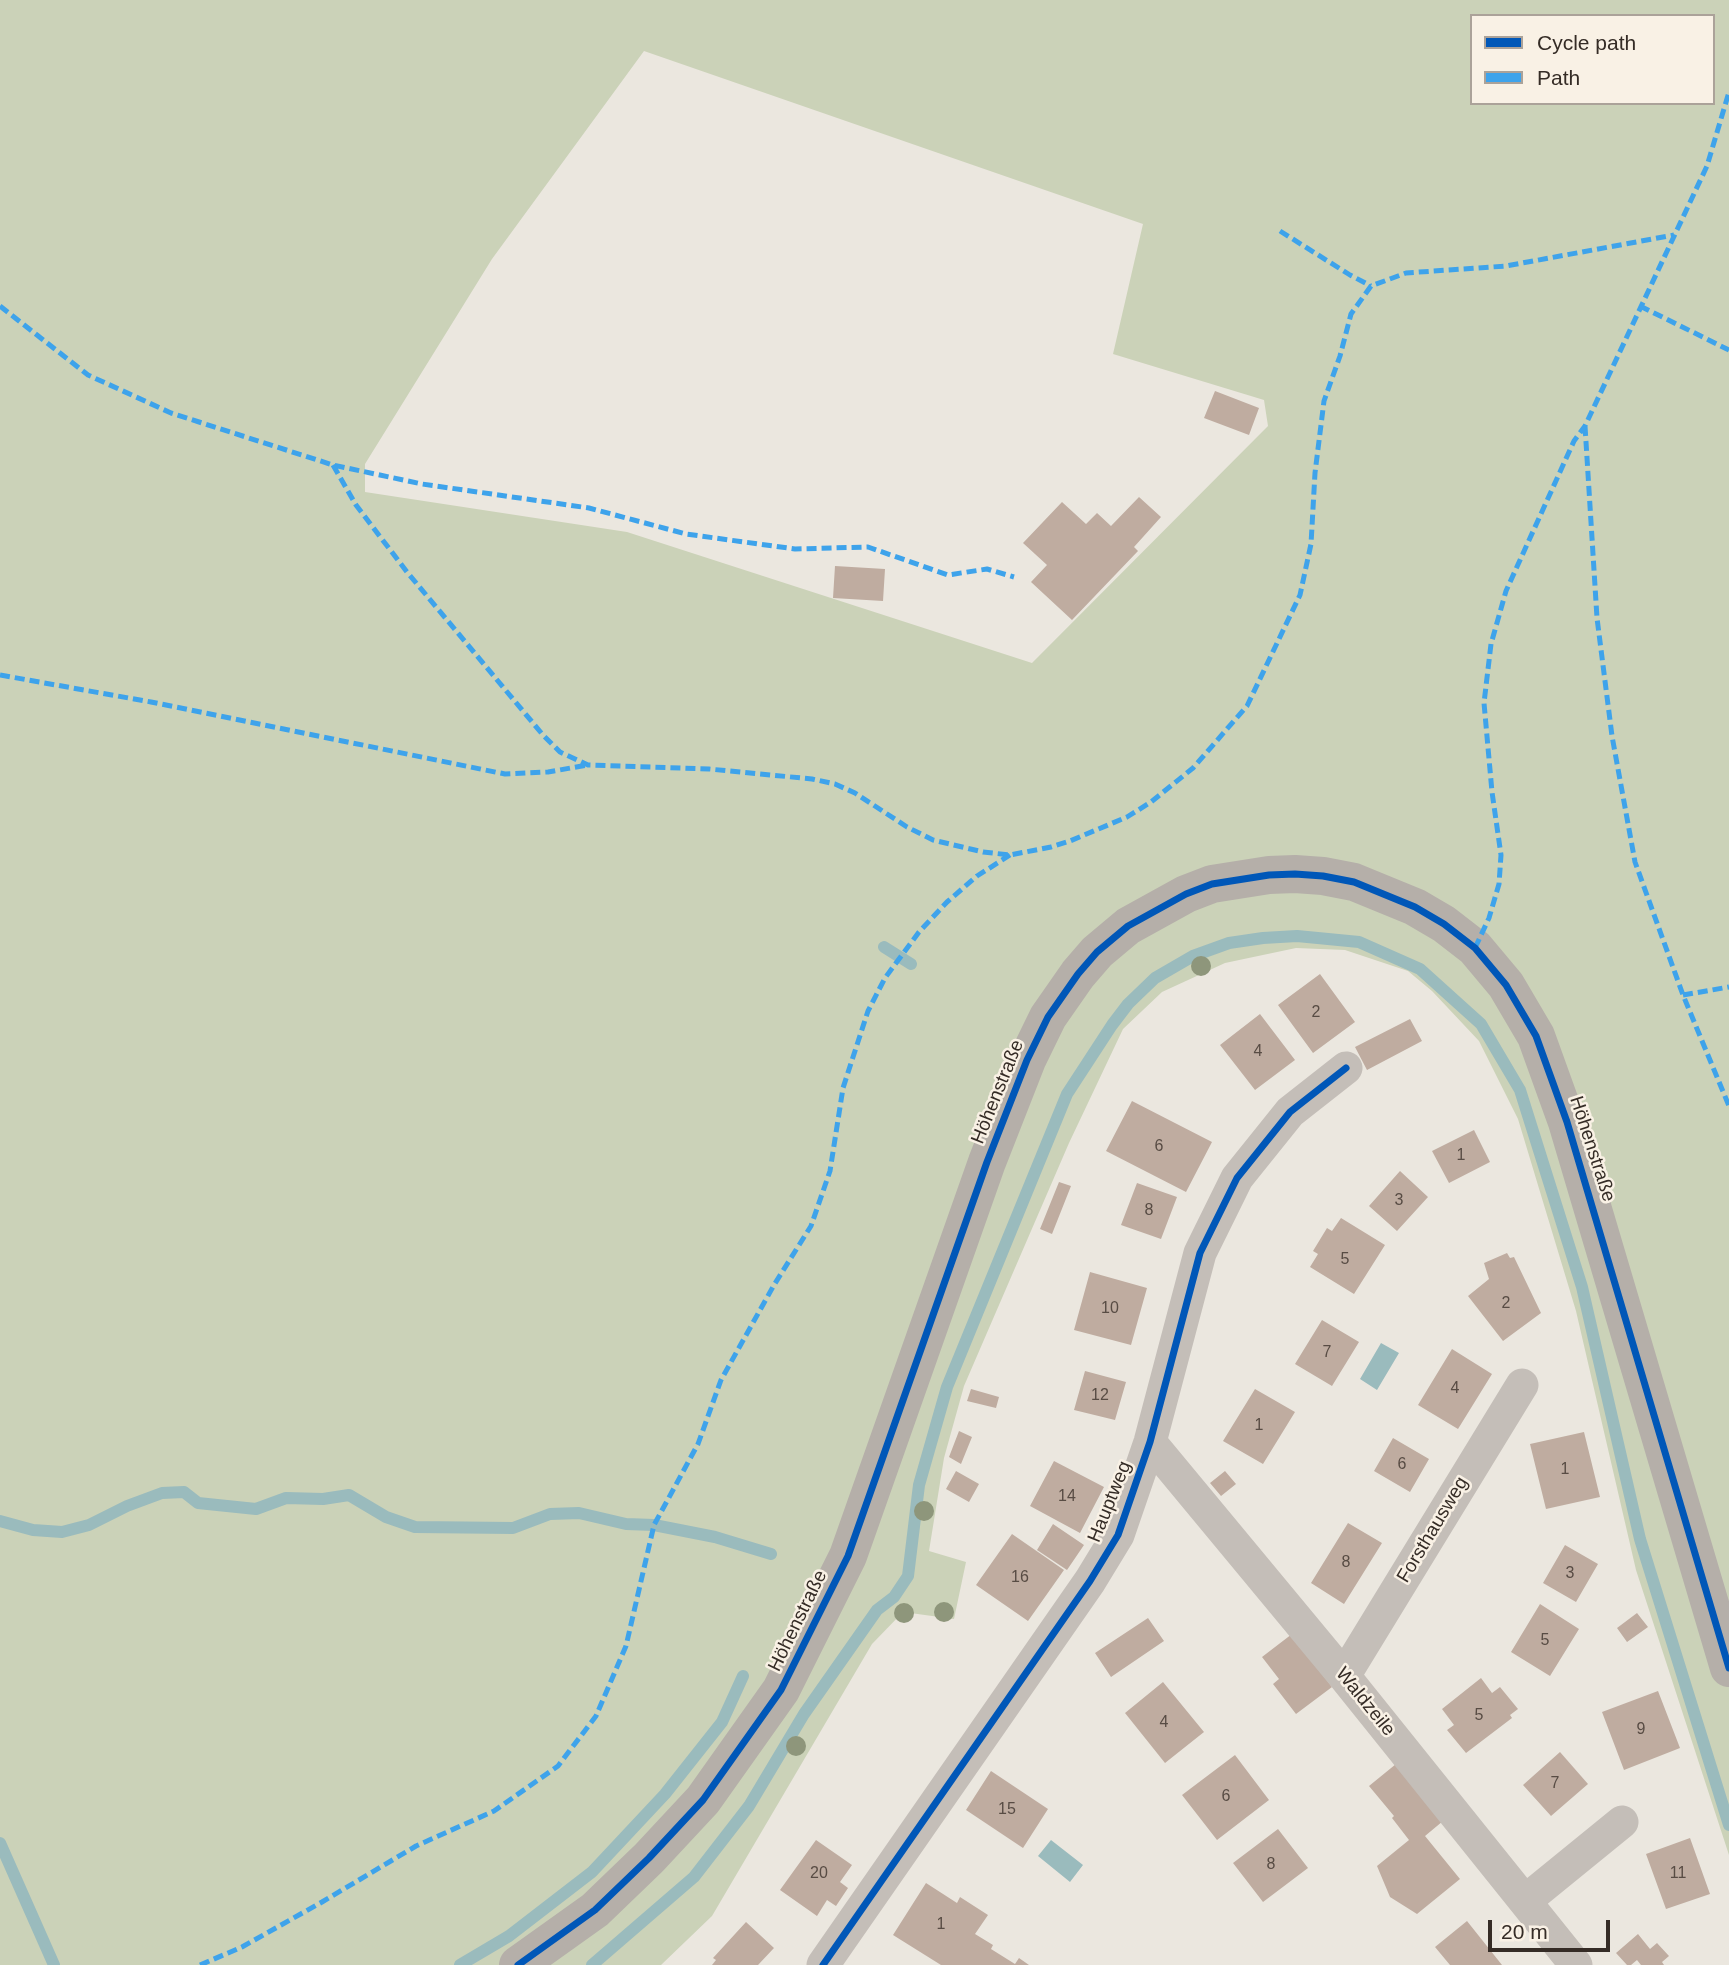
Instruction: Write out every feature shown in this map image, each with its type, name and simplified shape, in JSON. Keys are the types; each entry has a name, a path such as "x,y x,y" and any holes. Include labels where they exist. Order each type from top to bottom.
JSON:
{"street":[{"name":"Höhenstraße","path":"518,1965 595,1910 649,1857 703,1800 781,1690 848,1556 987,1162 1027,1060 1048,1017 1097,952 1128,926 1186,894 1212,884 1250,877 1295,874 1323,876 1354,883 1415,907 1444,924 1475,948 1506,985 1536,1036 1567,1122 1729,1668"},
{"name":"Hauptweg","path":"837,1961 1118,1535 1150,1442 1200,1253 1237,1178 1290,1112 1346,1068"},
{"name":"Forsthausweg","path":"1344,1676 1522,1385"},
{"name":"Waldzeile","path":"1150,1442 1344,1676 1576,1965"},
{"path":"1525,1901 1622,1822"}],"green space":[{"path":"0,0 1729,0 1729,1855 1636,1570 1576,1311 1518,1119 1479,1041 1432,991 1408,971 1345,950 1296,948 1225,963 1162,992 1123,1029 1069,1143 964,1386 944,1458 929,1551 966,1562 954,1619 903,1612 872,1644 712,1916 661,1965 0,1965","holes":["644,51 1143,224 1113,354 1264,400 1268,426 1032,663 627,532 365,492 365,464 492,259"]}],"water":[{"path":"1381,1343 1399,1353 1377,1390 1360,1379"},
{"path":"1051,1840 1083,1865 1070,1882 1038,1856"}],"building":[{"path":"1215,391 1259,408 1249,435 1204,418"},
{"path":"1139,497 1161,517 1134,547 1138,551 1072,620 1031,582 1047,565 1023,543 1062,502 1086,524 1097,513 1111,526"},
{"path":"835,566 885,569 883,601 833,598"},
{"path":"1320,974 1355,1022 1313,1053 1278,1005"},
{"path":"1260,1014 1295,1060 1255,1090 1220,1045"},
{"path":"1410,1019 1422,1041 1367,1070 1355,1047"},
{"path":"1132,1101 1212,1142 1186,1192 1106,1151"},
{"path":"1474,1130 1490,1162 1449,1183 1432,1151"},
{"path":"1400,1171 1428,1197 1397,1231 1369,1206"},
{"path":"1059,1182 1071,1186 1052,1234 1040,1229"},
{"path":"1137,1183 1177,1197 1161,1239 1121,1225"},
{"path":"1341,1218 1385,1245 1354,1294 1310,1267 1318,1254 1313,1251 1327,1228 1332,1231"},
{"path":"1507,1253 1510,1258 1514,1257 1541,1313 1503,1341 1468,1296 1489,1279 1484,1263"},
{"path":"1090,1272 1147,1288 1131,1345 1074,1330"},
{"path":"1322,1320 1359,1342 1332,1386 1295,1364"},
{"path":"1452,1349 1492,1374 1458,1429 1418,1405"},
{"path":"1085,1371 1126,1382 1115,1420 1074,1410"},
{"path":"971,1389 999,1397 996,1408 967,1401"},
{"path":"1255,1389 1295,1412 1263,1464 1223,1441"},
{"path":"959,1431 972,1437 961,1464 949,1457"},
{"path":"1584,1432 1600,1497 1546,1509 1530,1444"},
{"path":"1393,1438 1429,1459 1410,1492 1374,1471"},
{"path":"1054,1461 1104,1487 1080,1533 1030,1506"},
{"path":"956,1471 979,1484 969,1502 946,1489"},
{"path":"1225,1471 1236,1484 1221,1496 1210,1483"},
{"path":"1348,1523 1382,1543 1344,1604 1311,1583"},
{"path":"1053,1524 1084,1545 1067,1570 1037,1550"},
{"path":"1012,1534 1064,1570 1028,1621 976,1585"},
{"path":"1565,1545 1598,1564 1576,1602 1543,1583"},
{"path":"1540,1604 1579,1629 1550,1676 1511,1652"},
{"path":"1637,1613 1648,1627 1627,1642 1617,1628"},
{"path":"1148,1618 1164,1641 1111,1677 1095,1653"},
{"path":"1292,1634 1332,1687 1296,1714 1273,1684 1279,1679 1262,1657"},
{"path":"1481,1678 1492,1693 1500,1687 1518,1709 1510,1715 1512,1718 1466,1753 1447,1730 1454,1725 1442,1709"},
{"path":"1163,1682 1204,1732 1165,1763 1125,1713"},
{"path":"1658,1691 1680,1748 1624,1770 1602,1712"},
{"path":"1560,1752 1588,1784 1551,1816 1523,1785"},
{"path":"1235,1755 1269,1800 1217,1840 1182,1795"},
{"path":"1396,1764 1443,1821 1425,1836 1460,1879 1417,1914 1390,1897 1377,1866 1409,1840 1392,1818 1394,1816 1369,1786"},
{"path":"991,1771 1048,1809 1023,1848 966,1810"},
{"path":"1278,1829 1308,1868 1263,1902 1233,1863"},
{"path":"1690,1838 1710,1894 1666,1909 1646,1854"},
{"path":"816,1840 852,1865 840,1882 848,1888 836,1906 827,1900 817,1916 780,1890"},
{"path":"926,1883 957,1903 960,1897 988,1915 975,1934 993,1945 991,1949 1015,1964 1019,1958 1029,1965 941,1965 893,1935"},
{"path":"1467,1921 1502,1965 1450,1965 1435,1947"},
{"path":"746,1922 774,1948 758,1965 712,1965 716,1960 713,1958"},
{"path":"1638,1934 1650,1949 1657,1943 1669,1956 1662,1962 1664,1965 1641,1965 1637,1960 1627,1965 1616,1953"}],"waterway":[{"path":"592,1965 694,1877 749,1806 804,1714 877,1610 894,1597 908,1576 919,1485 947,1387 1067,1094 1112,1025 1128,1004 1155,978 1193,956 1229,943 1263,938 1297,936 1359,942 1420,969 1481,1024 1520,1090 1582,1287 1640,1539 1729,1825"},
{"path":"884,947 911,964"},
{"path":"0,1521 33,1530 62,1532 89,1525 127,1506 162,1493 184,1492 198,1503 256,1509 286,1498 323,1499 349,1495 386,1517 415,1527 513,1528 550,1514 579,1513 626,1524 654,1525 715,1537 771,1554"},
{"path":"460,1965 509,1936 592,1872 665,1794 722,1722 743,1676"},
{"path":"0,1843 54,1965"}],"marked path":[{"path":"1475,948 1489,918 1499,884 1501,855 1484,703 1491,644 1506,591 1574,441 1585,426 1707,166 1729,92"},
{"path":"1280,231 1371,286"},
{"path":"333,465 356,505 407,572 560,752 588,765 709,769 812,779 835,784 855,793 907,827 933,840 983,852 1010,855 1070,841 1127,817 1151,802 1193,768 1247,706 1300,595 1311,544 1315,473 1324,401 1351,314 1371,286 1406,273 1506,266 1674,235"},
{"path":"0,306 88,375 171,413 333,465 422,484 589,508 686,534 795,549 868,547 948,575 987,569 1014,577"},
{"path":"1640,306 1729,350"},
{"path":"1585,426 1597,618 1612,736 1635,862 1683,995 1729,1106"},
{"path":"0,675 151,702 505,774 548,772 588,765"},
{"path":"200,1965 242,1947 416,1846 494,1811 558,1766 596,1716 626,1646 654,1525 698,1444 721,1380 774,1285 811,1226 830,1171 843,1088 868,1011 885,978 919,932 947,902 977,876 1010,855"},
{"path":"1683,995 1729,987"}],"cycle path":[{"path":"518,1965 595,1910 649,1858 703,1800 781,1690 848,1556 987,1162 1027,1060 1048,1017 1097,952 1128,926 1186,894 1212,884 1269,875 1295,874 1354,882 1415,907 1444,924 1475,948 1506,985 1536,1036 1567,1122 1729,1668"},
{"path":"823,1965 1090,1581 1118,1535 1150,1442 1200,1253 1237,1178 1290,1112 1346,1068"}]}
